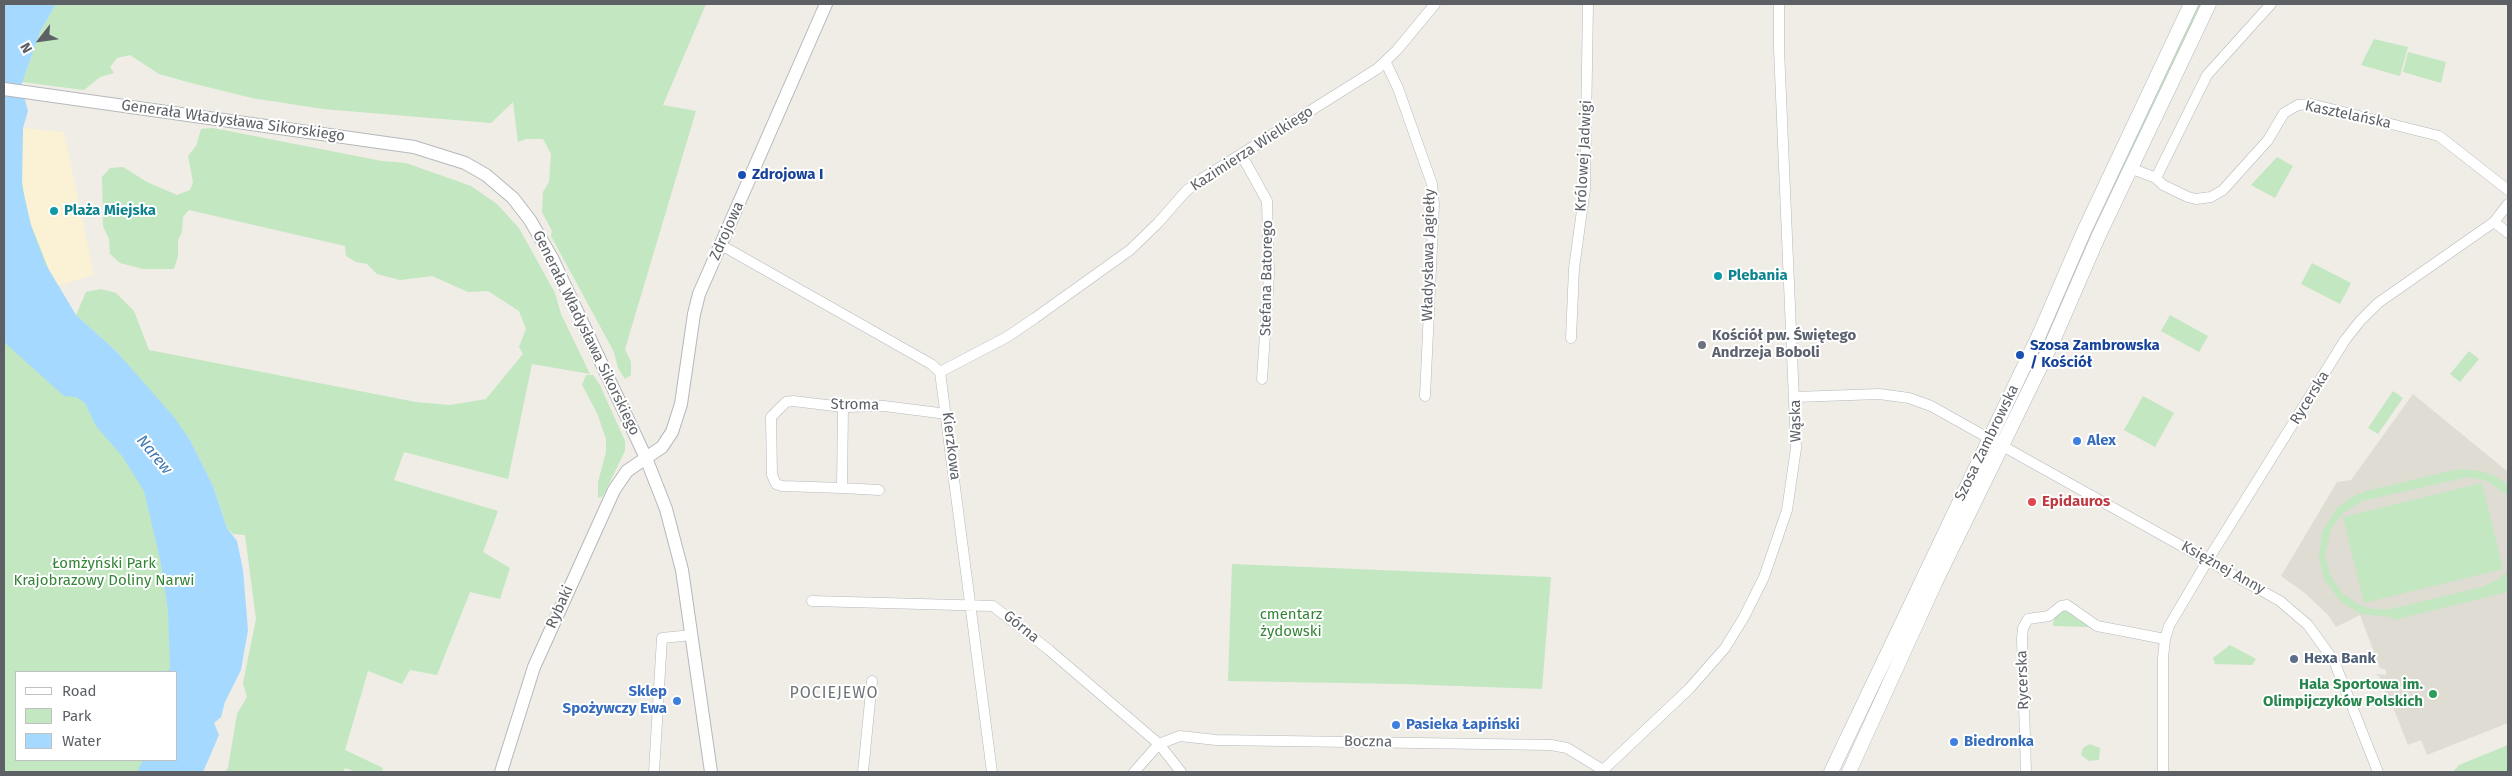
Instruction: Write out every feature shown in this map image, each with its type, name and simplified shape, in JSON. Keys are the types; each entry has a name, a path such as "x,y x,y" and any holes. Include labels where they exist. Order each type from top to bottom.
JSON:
{"main road":[{"name":"Szosa Zambrowska","path":"1831,772 1990,437 2191,4"},
{"name":"Szosa Zambrowska","path":"1849,772 1935,583 2053,340 2130,168 2209,4"},
{"path":"1856,717 1864,716 1872,724"}],"street":[{"name":"Zdrojowa","path":"646,458 665,444 676,422 697,302 826,4"},
{"name":"Kazimierza Wielkiego","path":"940,372 1006,337 1122,256 1146,236 1186,191 1240,154 1386,63 1435,4"},
{"name":"Królowej Jadwigi","path":"1571,338 1574,268 1585,189 1588,4"},
{"name":"Wąska","path":"1602,771 1700,677 1725,648 1744,617 1767,569 1787,510 1796,448 1779,49 1779,4"},
{"path":"2156,178 2208,75 2271,4"},
{"name":"Władysława Jagiełły","path":"1386,63 1396,83 1432,184 1432,235 1427,300 1425,396"},
{"name":"Generała Władysława Sikorskiego","path":"4,89 414,147 453,158 486,175 513,198 542,239 646,458 674,534 682,570 711,772"},
{"name":"Kasztelańska","path":"2130,168 2156,178 2163,185 2188,196 2201,199 2215,196 2268,140 2284,112 2294,106 2303,104 2439,136 2508,190"},
{"name":"Stefana Batorego","path":"1240,154 1267,201 1268,275 1262,379"},
{"name":"Rycerska","path":"2163,772 2165,639 2169,626 2208,560 2346,340 2360,321 2378,303 2494,222 2508,204"},
{"path":"2494,222 2508,233"},
{"path":"721,244 931,364 940,372"},
{"name":"Kierzkowa","path":"940,372 992,772"},
{"name":"Księżnej Anny","path":"1795,397 1879,394 1909,398 1932,406 2280,601 2313,631 2340,673 2378,772"},
{"name":"Stroma","path":"842,488 782,486 776,484 772,475 771,417 782,405 790,401 843,407 884,406 946,414"},
{"path":"843,407 842,488 879,490"},
{"name":"Rybaki","path":"500,772 534,667 604,510 620,478 627,470 646,458"},
{"name":"Górna","path":"812,601 970,604 988,605 1002,610 1159,744 1181,772"},
{"name":"Rycerska","path":"2026,772 2022,638 2023,628 2028,619 2049,616 2064,604 2070,606 2097,626 2165,639"},
{"path":"654,772 662,638 692,635"},
{"path":"863,772 872,681"},
{"name":"Boczna","path":"1159,744 1180,736 1216,740 1551,745 1567,748 1602,771"},
{"path":"1134,772 1159,744"}],"shaded area":[{"path":"2413,394 2508,472 2508,723 2427,755 2421,740 2408,745 2389,697 2387,697 2379,676 2375,674 2386,675 2386,670 2380,668 2360,615 2336,627 2328,615 2306,594 2281,576 2337,482 2351,480"}],"green space":[{"name":"Łomżyński Park Krajobrazowy Doliny Narwi","path":"4,4 28,27 11,121 30,222 78,328 183,487 184,772 4,772"},
{"path":"56,4 706,4 663,105 696,111 625,349 631,362 631,375 625,379 618,368 614,352 551,236 552,231 542,212 543,192 549,182 551,154 543,139 526,139 518,142 513,102 491,123 323,109 252,98 191,83 159,74 130,55 117,58 110,67 114,73 100,77 84,90 22,82 40,32"},
{"path":"2198,4 2202,4 2049,337 2001,432 2000,429"},
{"path":"2374,39 2408,47 2400,76 2361,65"},
{"path":"2408,52 2446,62 2441,83 2403,72"},
{"path":"213,128 382,161 406,163 471,186 497,204 519,228 555,293 561,314 590,374 532,364 508,479 404,452 394,480 498,511 483,552 510,568 500,599 470,592 437,675 410,670 402,684 368,671 345,750 383,768 382,772 356,772 345,768 343,772 225,772 228,768 237,714 247,697 243,683 256,619 245,535 233,534 227,528 213,486 190,440 116,351 76,315 86,292 101,289 116,293 134,311 149,350 416,402 450,405 486,399 523,354 519,347 526,329 519,311 488,291 468,292 432,276 400,280 377,274 367,264 356,262 346,256 345,246 189,210 183,217 182,232 178,240 178,256 174,269 143,269 120,263 110,254 109,239 103,226 102,177 110,168 123,167 147,182 177,195 190,190 193,182 188,156 196,146 201,129"},
{"path":"2277,157 2293,166 2275,198 2251,185"},
{"path":"2312,263 2351,283 2340,304 2301,284"},
{"path":"2170,315 2208,336 2199,352 2161,331"},
{"path":"2469,351 2479,359 2460,382 2450,374"},
{"path":"586,375 593,375 600,385 625,441 625,451 603,496 598,498 598,482 606,452 606,439 597,413 582,385"},
{"path":"2393,391 2403,398 2378,434 2368,428"},
{"path":"2143,396 2174,413 2155,447 2124,430"},
{"path":"2458,469 2480,471 2497,477 2508,485 2508,496 2487,481 2468,477 2362,501 2342,514 2331,529 2325,556 2331,577 2343,594 2360,605 2373,609 2390,609 2482,587 2497,580 2508,571 2508,592 2393,620 2392,617 2361,614 2341,602 2324,579 2319,558 2322,532 2336,509 2352,497 2366,491"},
{"path":"2482,483 2503,569 2364,603 2343,517"},
{"name":"cmentarz żydowski","path":"1232,564 1551,577 1542,689 1228,681"},
{"path":"2065,608 2090,627 2053,626 2054,619"},
{"path":"2230,645 2256,659 2252,665 2215,664 2213,658"},
{"path":"2090,744 2100,748 2099,760 2089,761 2081,755 2083,748"},
{"path":"2508,745 2508,772 2453,772 2459,765"}],"sand":[{"name":"Plaża Miejska","path":"23,128 64,132 94,275 57,286 52,278 32,227 24,198 21,170"}],"water":[{"name":"Narew","path":"4,4 56,4 40,32 21,86 28,111 23,128 22,185 31,226 46,265 76,315 116,351 174,417 190,440 213,486 227,528 237,541 243,570 248,630 241,670 225,702 221,717 214,723 219,735 203,772 137,772 142,761 178,761 178,671 168,671 170,668 168,610 160,559 144,491 122,456 96,426 85,403 76,397 64,396 4,342"}],"place":[{"name":"Zdrojowa I","path":"742,175"},
{"name":"Plaża Miejska","path":"54,211"},
{"name":"Plebania","path":"1718,276"},
{"name":"Kościół pw. Świętego Andrzeja Boboli","path":"1702,345"},
{"name":"Szosa Zambrowska / Kościół","path":"2020,355"},
{"name":"Alex","path":"2077,441"},
{"name":"Epidauros","path":"2032,502"},
{"name":"Hexa Bank","path":"2294,659"},
{"name":"Hala Sportowa im. Olimpijczyków Polskich","path":"2433,694"},
{"name":"Sklep Spożywczy Ewa","path":"677,701"},
{"name":"Pasieka Łapiński","path":"1396,725"},
{"name":"Biedronka","path":"1954,742"}],"district":[{"name":"POCIEJEWO","path":"834,694"}]}
